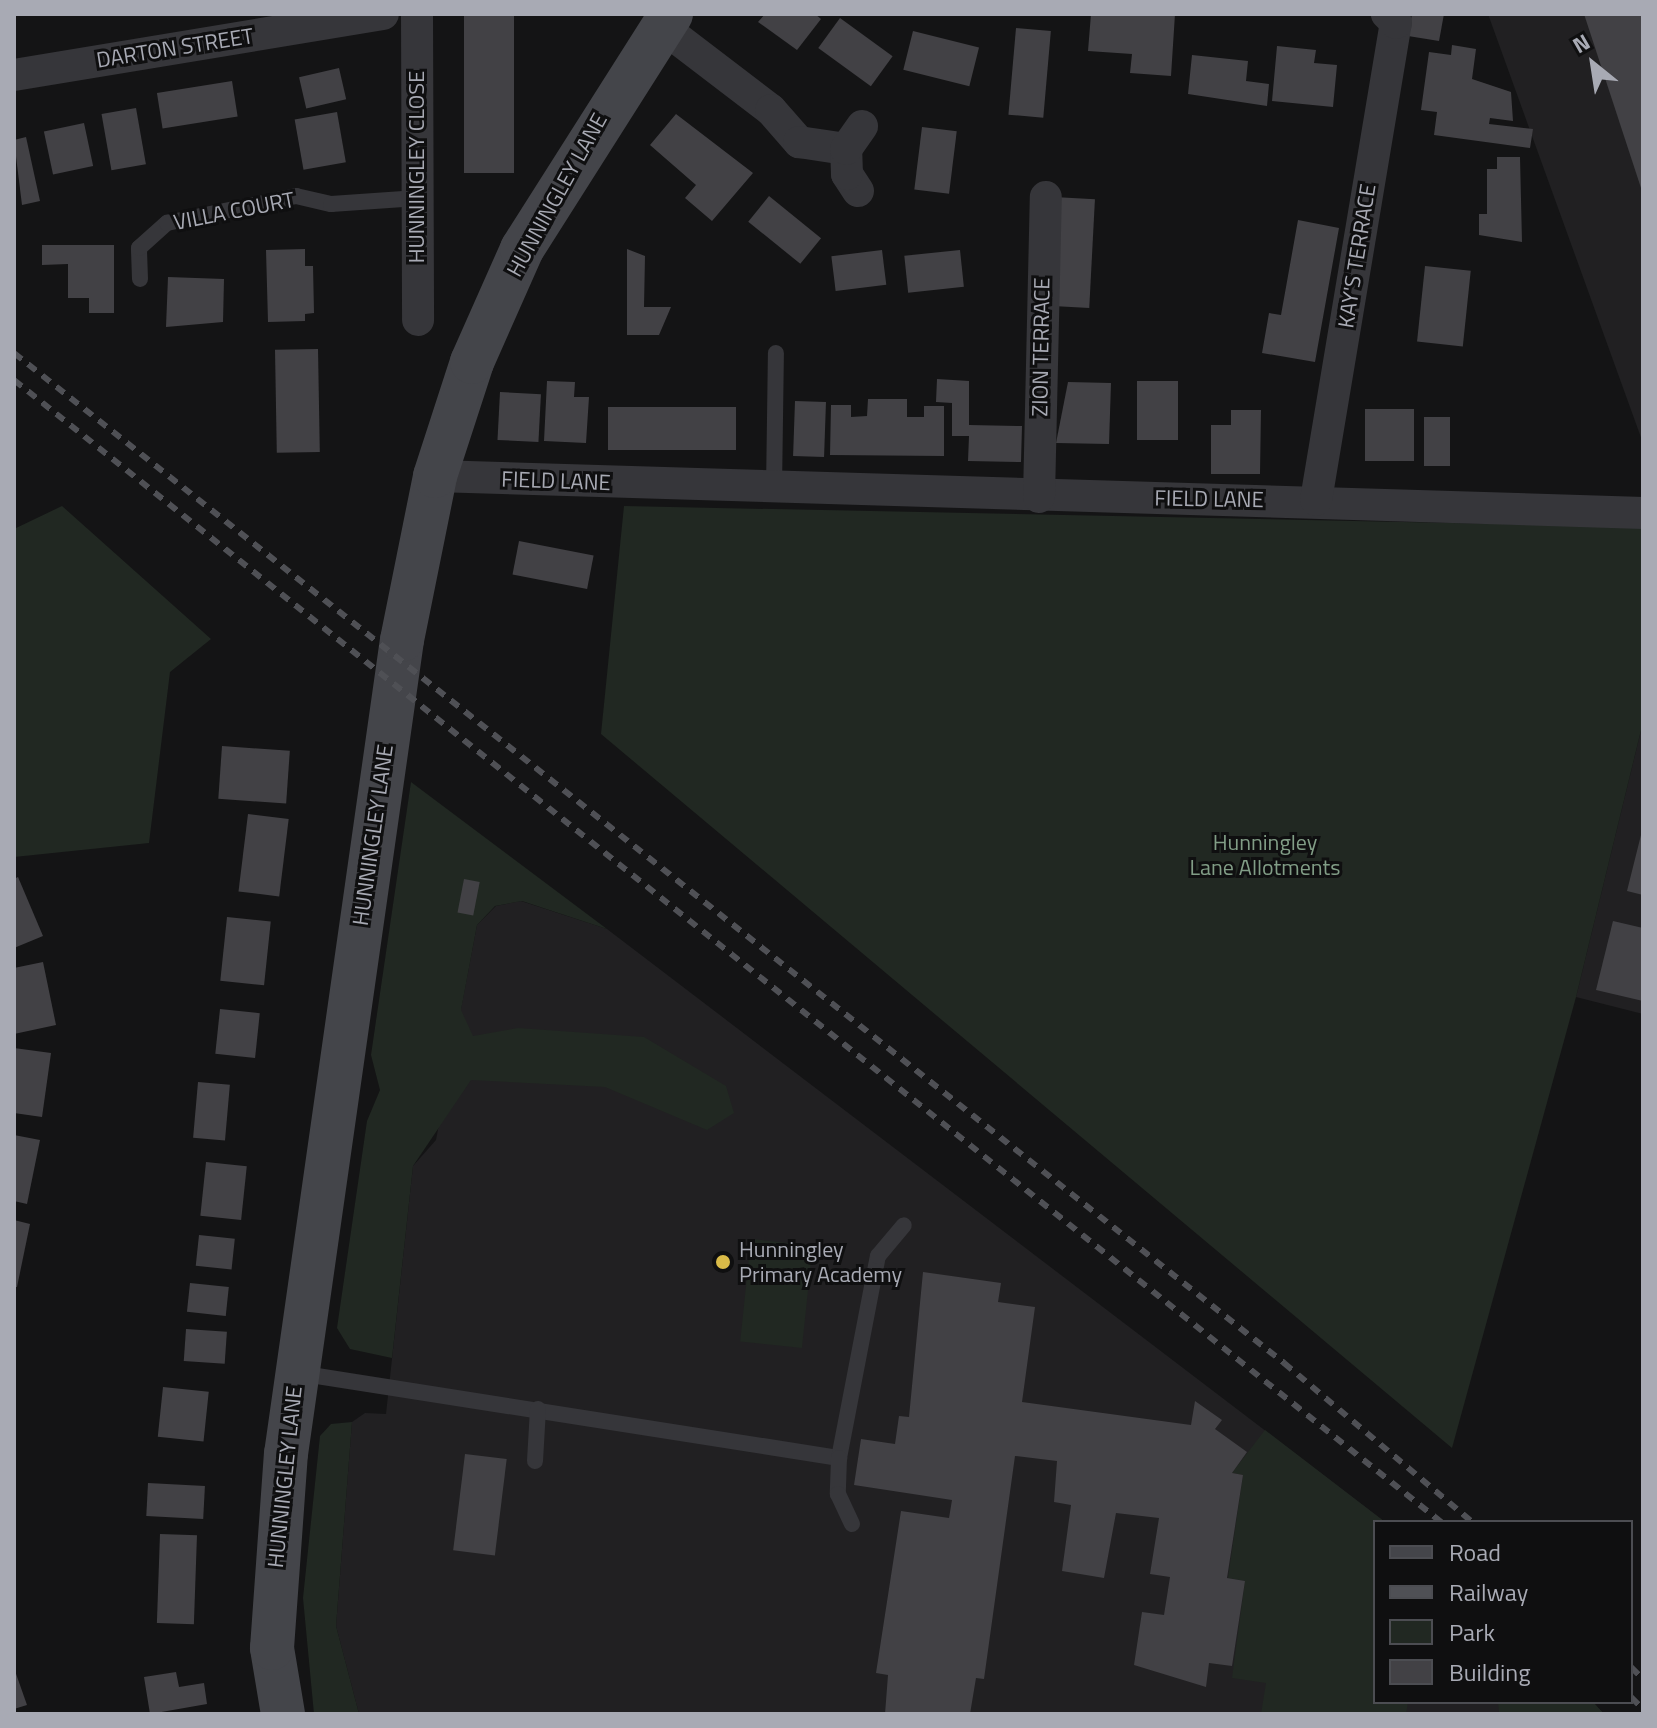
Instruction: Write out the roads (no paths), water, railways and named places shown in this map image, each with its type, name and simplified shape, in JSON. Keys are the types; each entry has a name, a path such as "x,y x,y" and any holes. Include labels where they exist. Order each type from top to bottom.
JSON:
{"main road":[{"name":"HUNNINGLEY LANE","path":"283,1714 272,1648 275,1573 296,1372 402,640 435,476 472,362 522,249 666,20"}],"street":[{"name":"DARTON STREET","path":"14,75 383,14"},
{"name":"HUNNINGLEY CLOSE","path":"417,14 418,320"},
{"name":"KAY'S TERRACE","path":"1316,500 1396,23 1387,14"},
{"path":"666,20 771,110 799,142 854,138 858,191"},
{"name":"ZION TERRACE","path":"1039,497 1046,197"},
{"name":"FIELD LANE","path":"435,476 774,490 1316,500 1643,513"}],"lane":[{"name":"VILLA COURT","path":"140,279 139,248 167,223 296,196 331,204 418,198"},
{"path":"774,490 776,353"},
{"path":"852,1524 838,1494 839,1458 878,1256 904,1225"},
{"path":"296,1372 839,1458"},
{"path":"535,1461 538,1409"}],"railway":[{"path":"14,353 1284,1363 1470,1520"},
{"path":"14,380 1439,1520"},
{"path":"1633,1669 1643,1679"},
{"path":"1633,1699 1643,1709"}],"place":[{"name":"Hunningley Primary Academy","path":"723,1262"}],"park label":[{"name":"Hunningley Lane Allotments","path":"1265,854"}]}
